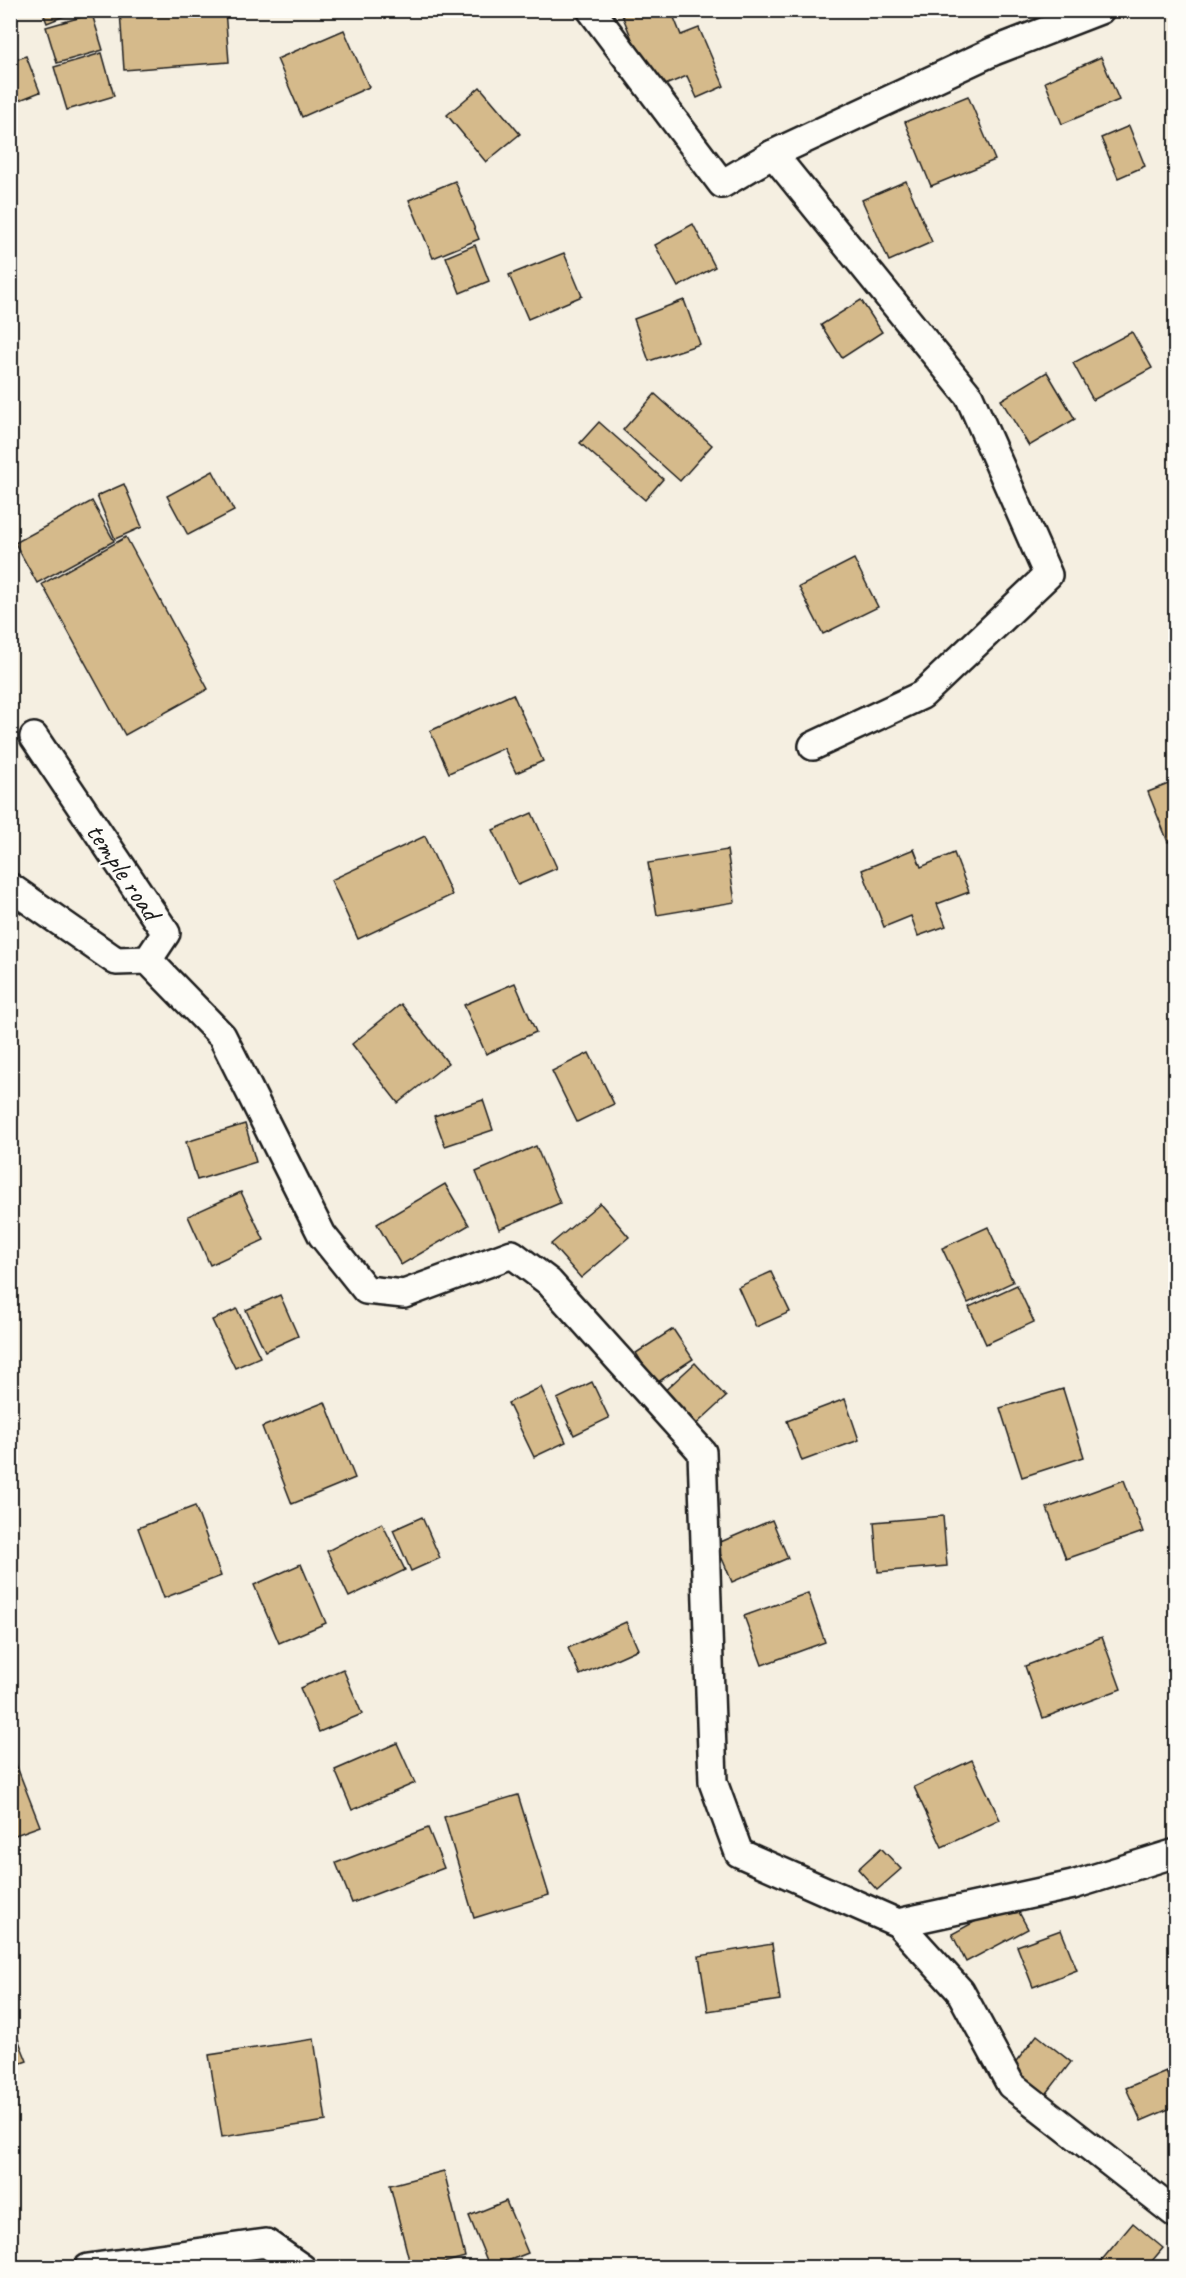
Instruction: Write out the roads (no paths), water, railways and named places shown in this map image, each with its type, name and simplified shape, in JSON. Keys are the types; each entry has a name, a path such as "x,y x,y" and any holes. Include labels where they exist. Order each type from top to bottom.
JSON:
{"street":[{"path":"591,10 723,184 773,154 994,51 1100,10"},
{"path":"773,154 969,396 1048,575 922,695 813,746"},
{"name":"temple road","path":"10,887 116,961 148,960 166,933 33,737"},
{"path":"148,960 222,1036 322,1235 366,1290 404,1294 512,1254 549,1282 702,1452 713,1782 739,1853 898,1923 960,1991 1011,2085 1176,2214"},
{"path":"898,1923 1072,1886 1176,1853"},
{"path":"88,2268 266,2243 302,2268"}]}
